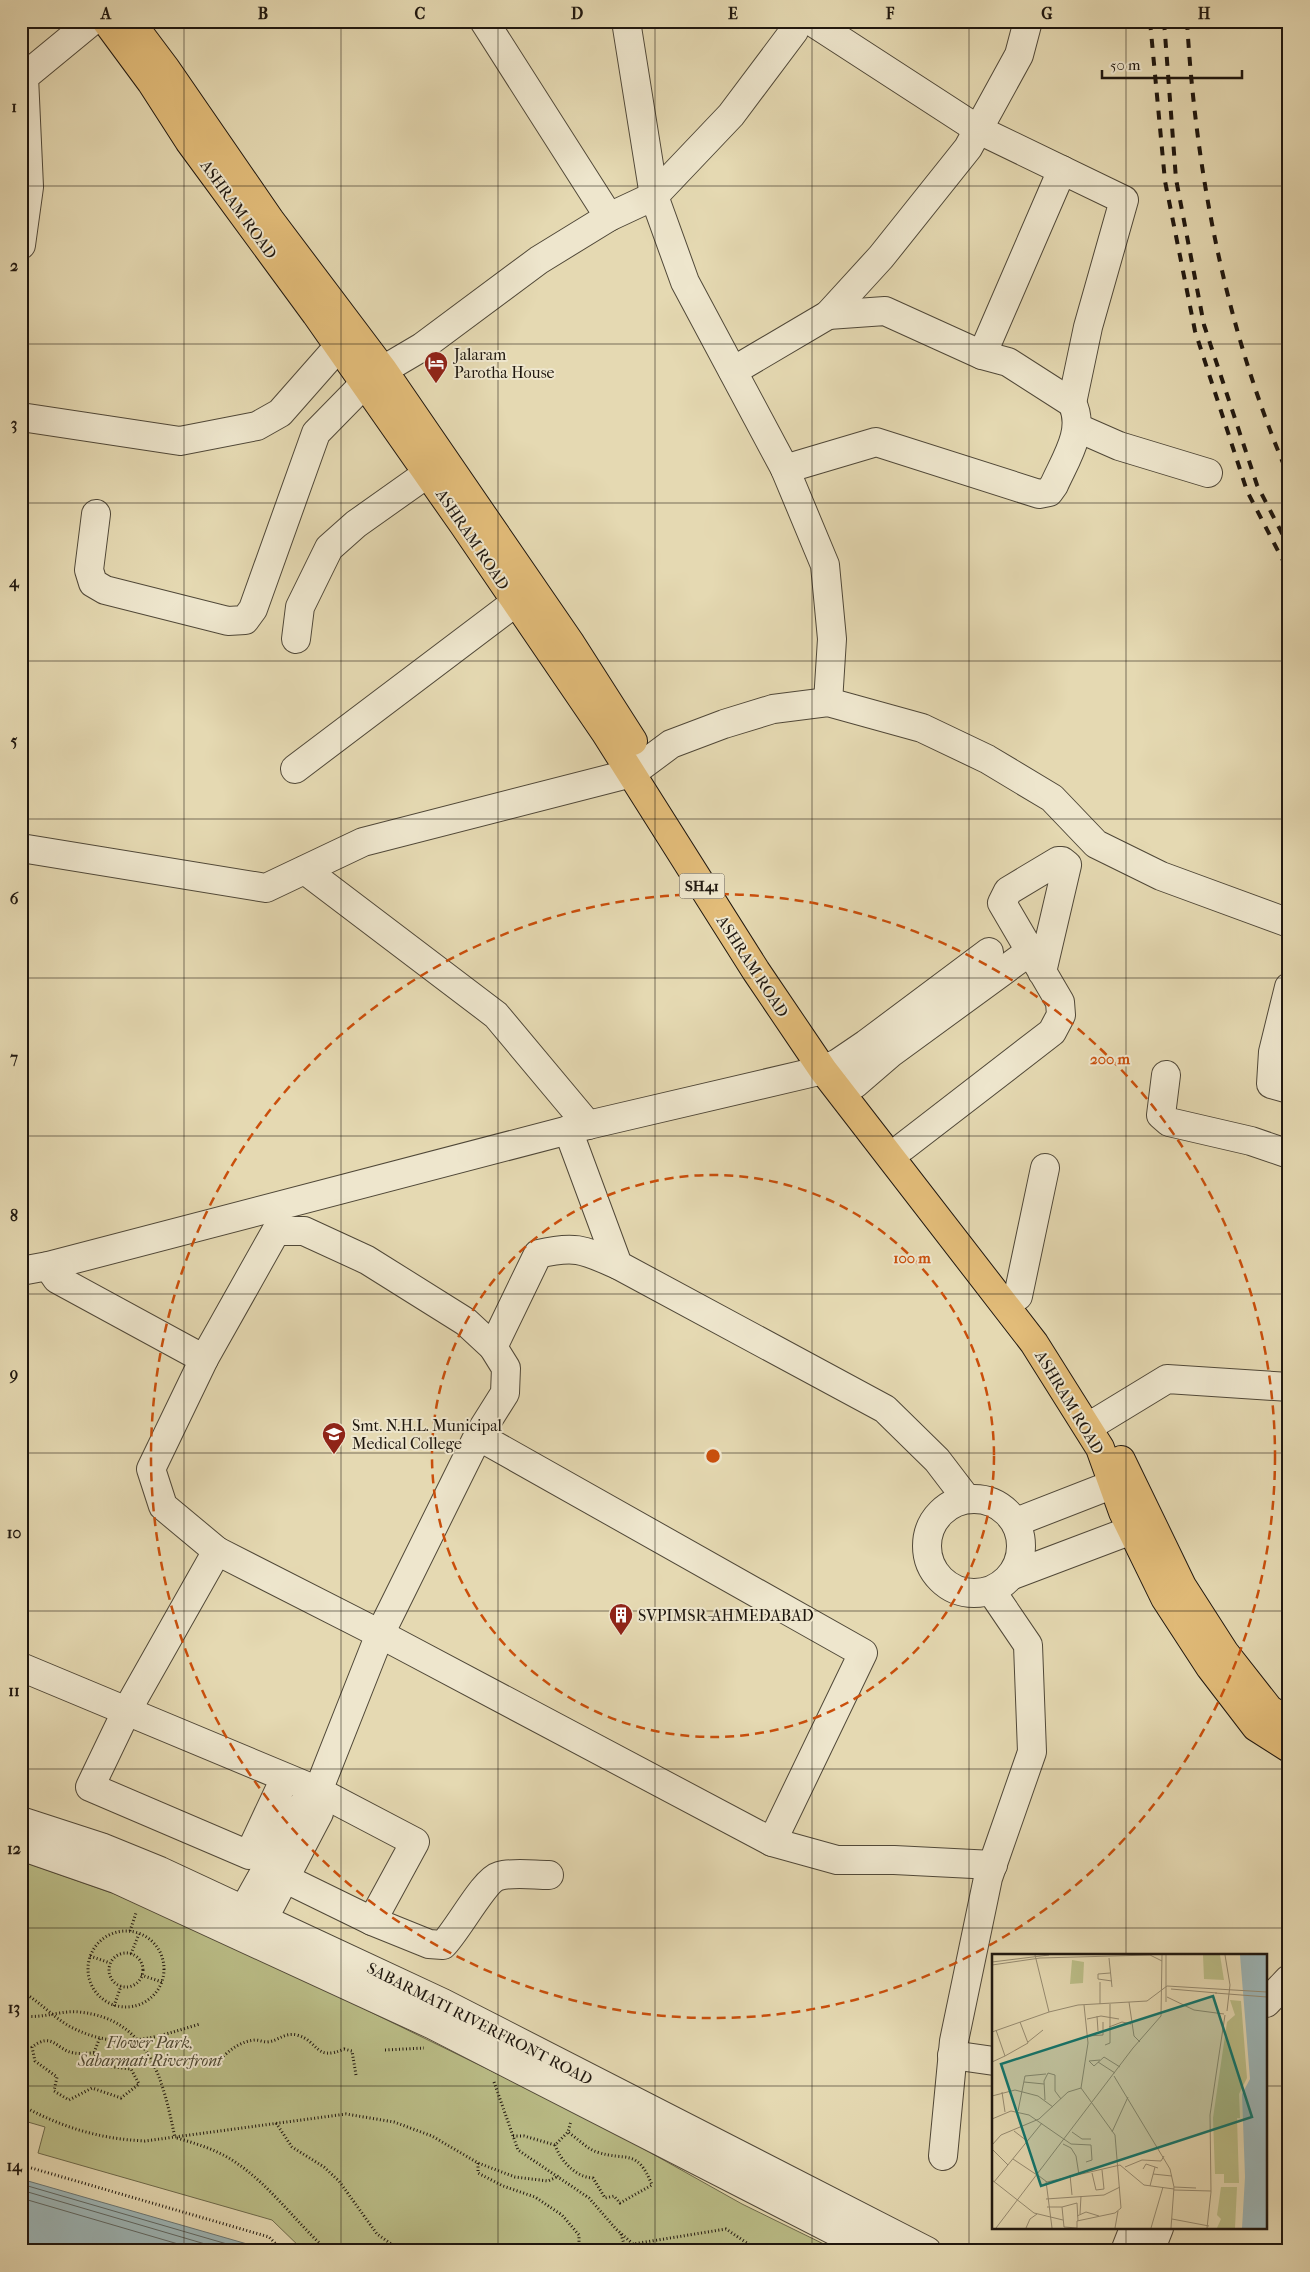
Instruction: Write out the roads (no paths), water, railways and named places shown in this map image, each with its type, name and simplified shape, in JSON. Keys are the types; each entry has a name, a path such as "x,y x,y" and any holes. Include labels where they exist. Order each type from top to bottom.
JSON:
{"main road":[{"name":"ASHRAM ROAD","path":"106,21 151,82 189,141 255,234 339,346 374,376 428,473 516,602 639,767"},
{"name":"ASHRAM ROAD","path":"130,21 166,69 270,220 374,376 571,644 756,971 830,1066 1092,1422"},
{"name":"ASHRAM ROAD","path":"830,1066 855,1084 1048,1335 1092,1422 1100,1448 1182,1586 1225,1653 1269,1709 1289,1722"},
{"name":"ASHRAM ROAD","path":"1121,1481 1132,1530 1166,1598 1210,1667 1256,1727 1289,1748"}],"street":[{"path":"21,245 29,187 24,77 29,60 92,21"},
{"path":"484,21 609,217"},
{"path":"626,21 654,196 686,282 785,469 825,566 832,639 828,702"},
{"path":"96,514 89,570 93,583 105,590 219,618 245,620 253,609 316,432 374,376 422,347 539,260 609,217 654,196 731,115 794,31 798,21"},
{"path":"785,469 876,442 1039,494 1049,492 1054,485 1075,416 1088,327 1124,200 979,130 811,21"},
{"path":"733,370 828,315 881,257 968,148 1019,55 1028,21"},
{"path":"982,355 1062,170"},
{"path":"828,315 885,311 982,355 1008,362 1075,416 1119,446 1208,473"},
{"path":"21,417 180,441 257,426 280,413 339,346"},
{"path":"296,639 300,607 329,548 356,524 428,473"},
{"path":"295,769 516,602"},
{"path":"21,848 266,888 363,842 639,767 671,744 724,724 773,709 828,702 922,728 987,759 1052,798 1096,844 1160,876 1289,923"},
{"path":"305,870 496,1015 578,1128 618,1265"},
{"path":"21,1271 48,1266 578,1128 830,1066 989,952"},
{"path":"855,1084 891,1054 1035,962 1061,1007 1058,1024 1052,1032 903,1147"},
{"path":"1289,987 1273,1052 1271,1084 1289,1089"},
{"path":"1166,1075 1161,1115 1169,1122 1251,1141 1289,1154"},
{"path":"1018,1296 1045,1168"},
{"path":"253,1922 284,1878 319,1813 318,1791 380,1634 478,1436 505,1393 506,1368 493,1347 466,1322 367,1260 304,1231 276,1231 204,1359 151,1469 163,1506 217,1551 380,1634 772,1842 837,1860 894,1860 993,1865"},
{"path":"493,1347 538,1254 564,1248 588,1252 618,1265 885,1409 938,1460 966,1498"},
{"path":"48,1266 57,1279 204,1359"},
{"path":"1092,1422 1168,1379 1289,1387"},
{"path":"478,1436 863,1653 772,1842"},
{"path":"1016,1522 1121,1481"},
{"path":"1013,1575 1022,1549 1016,1522 995,1502 966,1498 942,1510 927,1533 927,1560 941,1582 965,1594 992,1592 1013,1575 1132,1530"},
{"path":"217,1551 126,1712 90,1788 249,1855 285,1778"},
{"path":"943,2156 952,2055 988,1878 1032,1752 1028,1645 992,1592"},
{"path":"21,1667 318,1791 415,1842 372,1921"},
{"path":"253,1922 301,1807 318,1791"},
{"name":"SABARMATI RIVERFRONT ROAD","path":"21,1820 101,1846 129,1871"},
{"name":"SABARMATI RIVERFRONT ROAD","path":"21,1846 129,1871 443,2003 848,2225 927,2251"},
{"path":"284,1878 372,1921 429,1944 444,1944 454,1934 488,1881 499,1876 549,1875"},
{"path":"1268,2001 1289,1979"},
{"path":"952,2055 992,2061"},
{"name":"SABARMATI RIVERFRONT ROAD","path":"848,2225 874,2251"},
{"path":"1130,2245 1156,2230"}],"water":[{"path":"21,2179 261,2248 263,2251 21,2251"}],"railway":[{"path":"1150,21 1165,181 1195,331 1247,491 1289,572"},
{"path":"1164,21 1176,179 1204,325 1257,485 1289,547"},
{"path":"1187,21 1198,138 1218,254 1248,367 1289,477"}],"place":[{"name":"Jalaram Parotha House","path":"436,384"},
{"name":"Smt. N.H.L. Municipal Medical College","path":"334,1455"},
{"name":"SVPIMSR-AHMEDABAD","path":"621,1636"}],"park label":[{"name":"Flower Park, Sabarmati Riverfront","path":"150,2051"}]}
